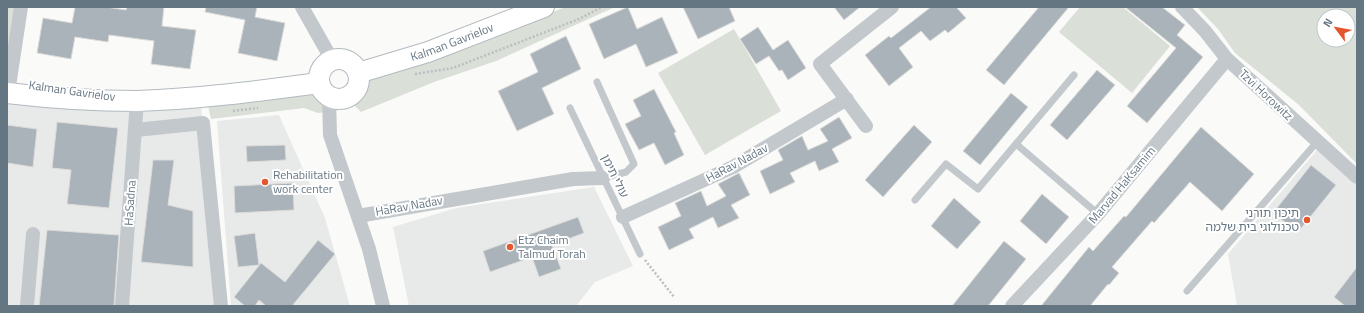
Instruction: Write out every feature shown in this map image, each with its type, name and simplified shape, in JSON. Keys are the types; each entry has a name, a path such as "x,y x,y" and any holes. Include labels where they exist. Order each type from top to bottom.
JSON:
{"street":[{"path":"8,87 21,7"},
{"path":"302,7 332,60"},
{"name":"Kalman Gavrielov","path":"358,73 428,52 544,7"},
{"path":"866,126 820,64 892,7"},
{"name":"Tzvi Horowitz","path":"1182,7 1205,31 1227,59 1357,177"},
{"path":"324,90 341,99 351,96 358,86 358,73 349,61 339,59 332,60 321,70 330,135 369,249 383,306"},
{"name":"Marvad HaKsamim","path":"1012,306 1098,214 1227,59"},
{"name":"Kalman Gavrielov","path":"8,87 88,100 137,100 324,90"},
{"name":"HaRav Nadav","path":"622,218 733,167 847,99"},
{"name":"HaSadna","path":"122,306 137,100"},
{"path":"136,130 203,123 221,306"},
{"name":"HaRav Nadav","path":"358,216 573,179 603,178"},
{"path":"27,306 33,234"}],"lane":[{"path":"915,200 946,164 978,189 1074,75"},
{"path":"597,82 634,164 626,172 603,178"},
{"name":"עולי תימן","path":"570,108 640,254"},
{"path":"1187,292 1317,142"},
{"path":"1016,144 1098,214"}],"path":[{"path":"411,75 453,68 579,19 602,7"},
{"path":"640,254 674,298"}],"shaded area":[{"path":"7,7 20,7 7,75"},
{"path":"565,7 615,7 496,61 434,82 361,112 353,104 363,90 364,77 434,59 483,42"},
{"path":"1080,7 1123,7 1170,46 1132,93 1059,32"},
{"path":"1197,7 1357,7 1357,164 1299,105 1235,53 1218,29"},
{"path":"734,29 781,111 705,155 658,73"},
{"path":"314,88 339,110 318,113 304,108 211,119 207,101"},
{"path":"7,96 116,106 145,111 201,106 218,306 7,306"},
{"name":"Rehabilitation work center","path":"279,115 325,218 350,306 231,306 217,121"},
{"name":"תיכון תורני טכנולוגי בית שלמה","path":"1317,150 1357,186 1357,306 1237,306 1228,254"},
{"name":"Etz Chaim Talmud Torah","path":"594,187 633,266 595,282 576,306 409,306 393,227 456,208"}],"building":[{"path":"75,7 106,7 126,10 127,7 164,7 162,26 196,30 190,69 151,64 154,41 109,35 108,42 75,37 71,59 37,53 43,18 72,23"},
{"path":"206,7 257,7 255,17 285,23 277,61 238,53 245,20 205,12"},
{"path":"628,7 637,29 662,17 678,53 646,67 636,44 604,59 589,24"},
{"path":"683,7 729,7 735,21 698,39"},
{"path":"834,7 860,7 844,20"},
{"path":"931,7 956,7 966,18 948,33 945,30 930,41 921,31 899,48 913,67 889,86 865,55 889,36 891,38"},
{"path":"1039,7 1069,7 1004,85 986,70"},
{"path":"1125,7 1162,7 1185,25 1177,35 1203,57 1147,123 1127,106 1176,48"},
{"path":"758,27 773,50 788,40 806,68 788,80 782,70 779,71 769,56 756,64 740,39"},
{"path":"566,36 581,69 542,88 554,114 517,131 498,91 538,72 530,54"},
{"path":"1097,70 1115,85 1067,140 1050,125"},
{"path":"654,89 676,132 674,133 684,155 665,165 654,143 639,150 625,124 641,116 633,100"},
{"path":"1011,93 1028,107 980,165 963,151"},
{"path":"839,117 852,138 832,149 839,162 819,171 815,161 790,173 795,182 770,194 760,171 783,160 778,150 802,136 808,150 828,141 820,129"},
{"path":"57,122 118,128 109,208 67,204 71,170 52,168"},
{"path":"7,125 37,129 33,167 7,163"},
{"path":"914,125 932,142 883,197 865,180"},
{"path":"1201,127 1254,174 1222,211 1190,182 1154,223 1152,221 1112,267 1119,273 1090,306 1041,306 1089,247 1093,251 1124,216 1126,217"},
{"path":"285,145 286,160 247,162 246,146"},
{"path":"153,160 174,160 168,205 193,211 193,267 141,262"},
{"path":"1311,165 1336,185 1298,232 1273,213"},
{"path":"739,173 750,195 731,205 739,218 718,228 713,217 689,229 694,238 669,250 658,227 681,216 675,203 701,191 707,206 726,196 718,184"},
{"path":"293,183 294,210 235,213 234,186"},
{"path":"1042,194 1069,217 1046,244 1020,221"},
{"path":"954,198 981,222 957,249 931,226"},
{"path":"578,217 584,233 552,245 561,269 539,277 532,257 490,272 483,251"},
{"path":"47,230 119,235 114,306 39,306"},
{"path":"255,233 259,265 238,267 234,236"},
{"path":"318,240 335,254 292,306 266,306 259,300 255,306 245,306 234,297 261,263 285,282"},
{"path":"1004,241 1026,259 988,306 952,306"},
{"path":"1357,267 1357,306 1345,306 1334,297"}],"place":[{"name":"Rehabilitation work center","path":"265,182"},
{"name":"תיכון תורני טכנולוגי בית שלמה","path":"1307,220"},
{"name":"Etz Chaim Talmud Torah","path":"510,247"}]}
